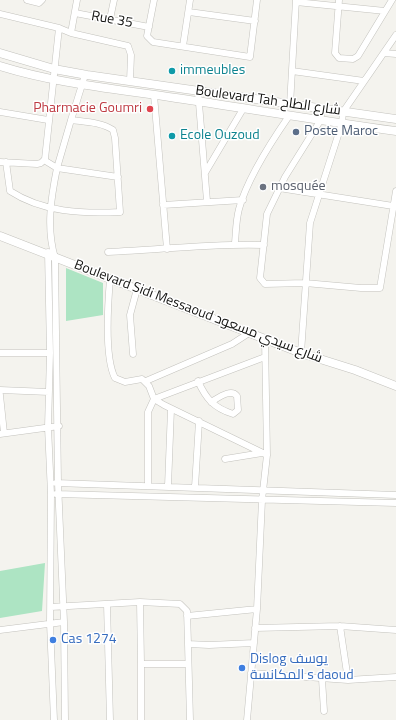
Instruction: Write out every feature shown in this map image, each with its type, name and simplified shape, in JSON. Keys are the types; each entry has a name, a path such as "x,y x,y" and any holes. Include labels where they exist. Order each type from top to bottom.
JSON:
{"street":[{"path":"26,0 39,2 42,0"},
{"path":"71,33 77,0"},
{"path":"110,19 114,0"},
{"path":"154,0 148,36 153,42 250,57 257,0"},
{"path":"183,46 190,0"},
{"path":"339,3 335,53 339,58 353,59 358,56 392,0"},
{"path":"290,105 296,1 339,3 385,11"},
{"path":"189,12 255,21"},
{"name":"Rue 35","path":"75,13 149,27"},
{"path":"0,14 59,28 71,33 128,46 131,55 130,81"},
{"path":"59,28 44,160 39,164 3,162 10,191 19,197 50,208 89,214 120,212 113,130 107,126 96,123 71,120"},
{"path":"301,353 310,223 342,124 343,112 396,35"},
{"name":"Boulevard Tah شارع الطاح","path":"0,53 54,69 85,75 396,119"},
{"path":"384,53 396,54"},
{"name":"Boulevard Tah شارع الطاح","path":"0,66 82,86 199,101 243,109 396,131"},
{"path":"292,71 364,81"},
{"path":"65,720 64,622 58,483 59,426 55,258 51,244 50,208 57,168 85,75"},
{"path":"198,91 207,201"},
{"path":"154,95 167,249"},
{"path":"204,173 243,109"},
{"path":"322,109 320,120 279,188 267,214 260,278 262,282 265,284 305,283 361,288 380,288 396,191"},
{"path":"0,112 48,120"},
{"path":"235,243 237,218 243,200 264,154 289,116"},
{"path":"44,160 57,168 118,178"},
{"path":"279,188 319,193 393,206"},
{"path":"164,205 207,201 243,200"},
{"name":"Boulevard Sidi Messaoud شارع سيدي مسعود","path":"0,236 301,353 355,370 396,386"},
{"path":"108,252 235,243 264,244"},
{"path":"51,244 47,254 50,353 48,427 51,482 50,623 54,720"},
{"path":"110,279 108,315 110,364 112,373 119,381 125,382 137,379 146,381 232,344 249,333"},
{"path":"133,354 130,315 137,290"},
{"path":"247,720 257,609 263,489 265,339"},
{"path":"0,353 50,353"},
{"path":"148,486 148,412 154,399 265,356"},
{"path":"146,381 154,399 264,454"},
{"path":"198,381 210,402 234,414 238,410 237,396 234,393 230,392 210,402"},
{"path":"0,390 49,392"},
{"path":"0,395 2,434 59,426"},
{"path":"168,486 171,408"},
{"path":"195,487 199,421"},
{"path":"225,459 264,454"},
{"path":"51,482 396,495"},
{"path":"51,494 396,503"},
{"path":"51,607 140,602 180,604 184,606 187,616 190,720"},
{"path":"140,602 141,720"},
{"path":"107,604 110,720"},
{"path":"187,616 257,609"},
{"path":"0,630 64,622"},
{"path":"255,628 340,626 396,630"},
{"path":"340,626 348,680"},
{"path":"188,644 209,645 254,643"},
{"path":"141,664 188,664"},
{"path":"251,673 348,680 396,677"},
{"path":"322,679 324,711"}],"green space":[{"path":"66,268 103,283 103,315 66,321"},
{"path":"45,563 42,611 0,618 0,571"}],"place":[{"name":"immeubles","path":"172,71"},
{"name":"Pharmacie Goumri","path":"150,109"},
{"name":"Poste Maroc","path":"296,132"},
{"name":"Ecole Ouzoud","path":"172,136"},
{"name":"mosquée","path":"263,187"},
{"name":"Cas 1274","path":"53,640"},
{"name":"Dislog يوسف المكانسة s daoud","path":"242,668"}]}
